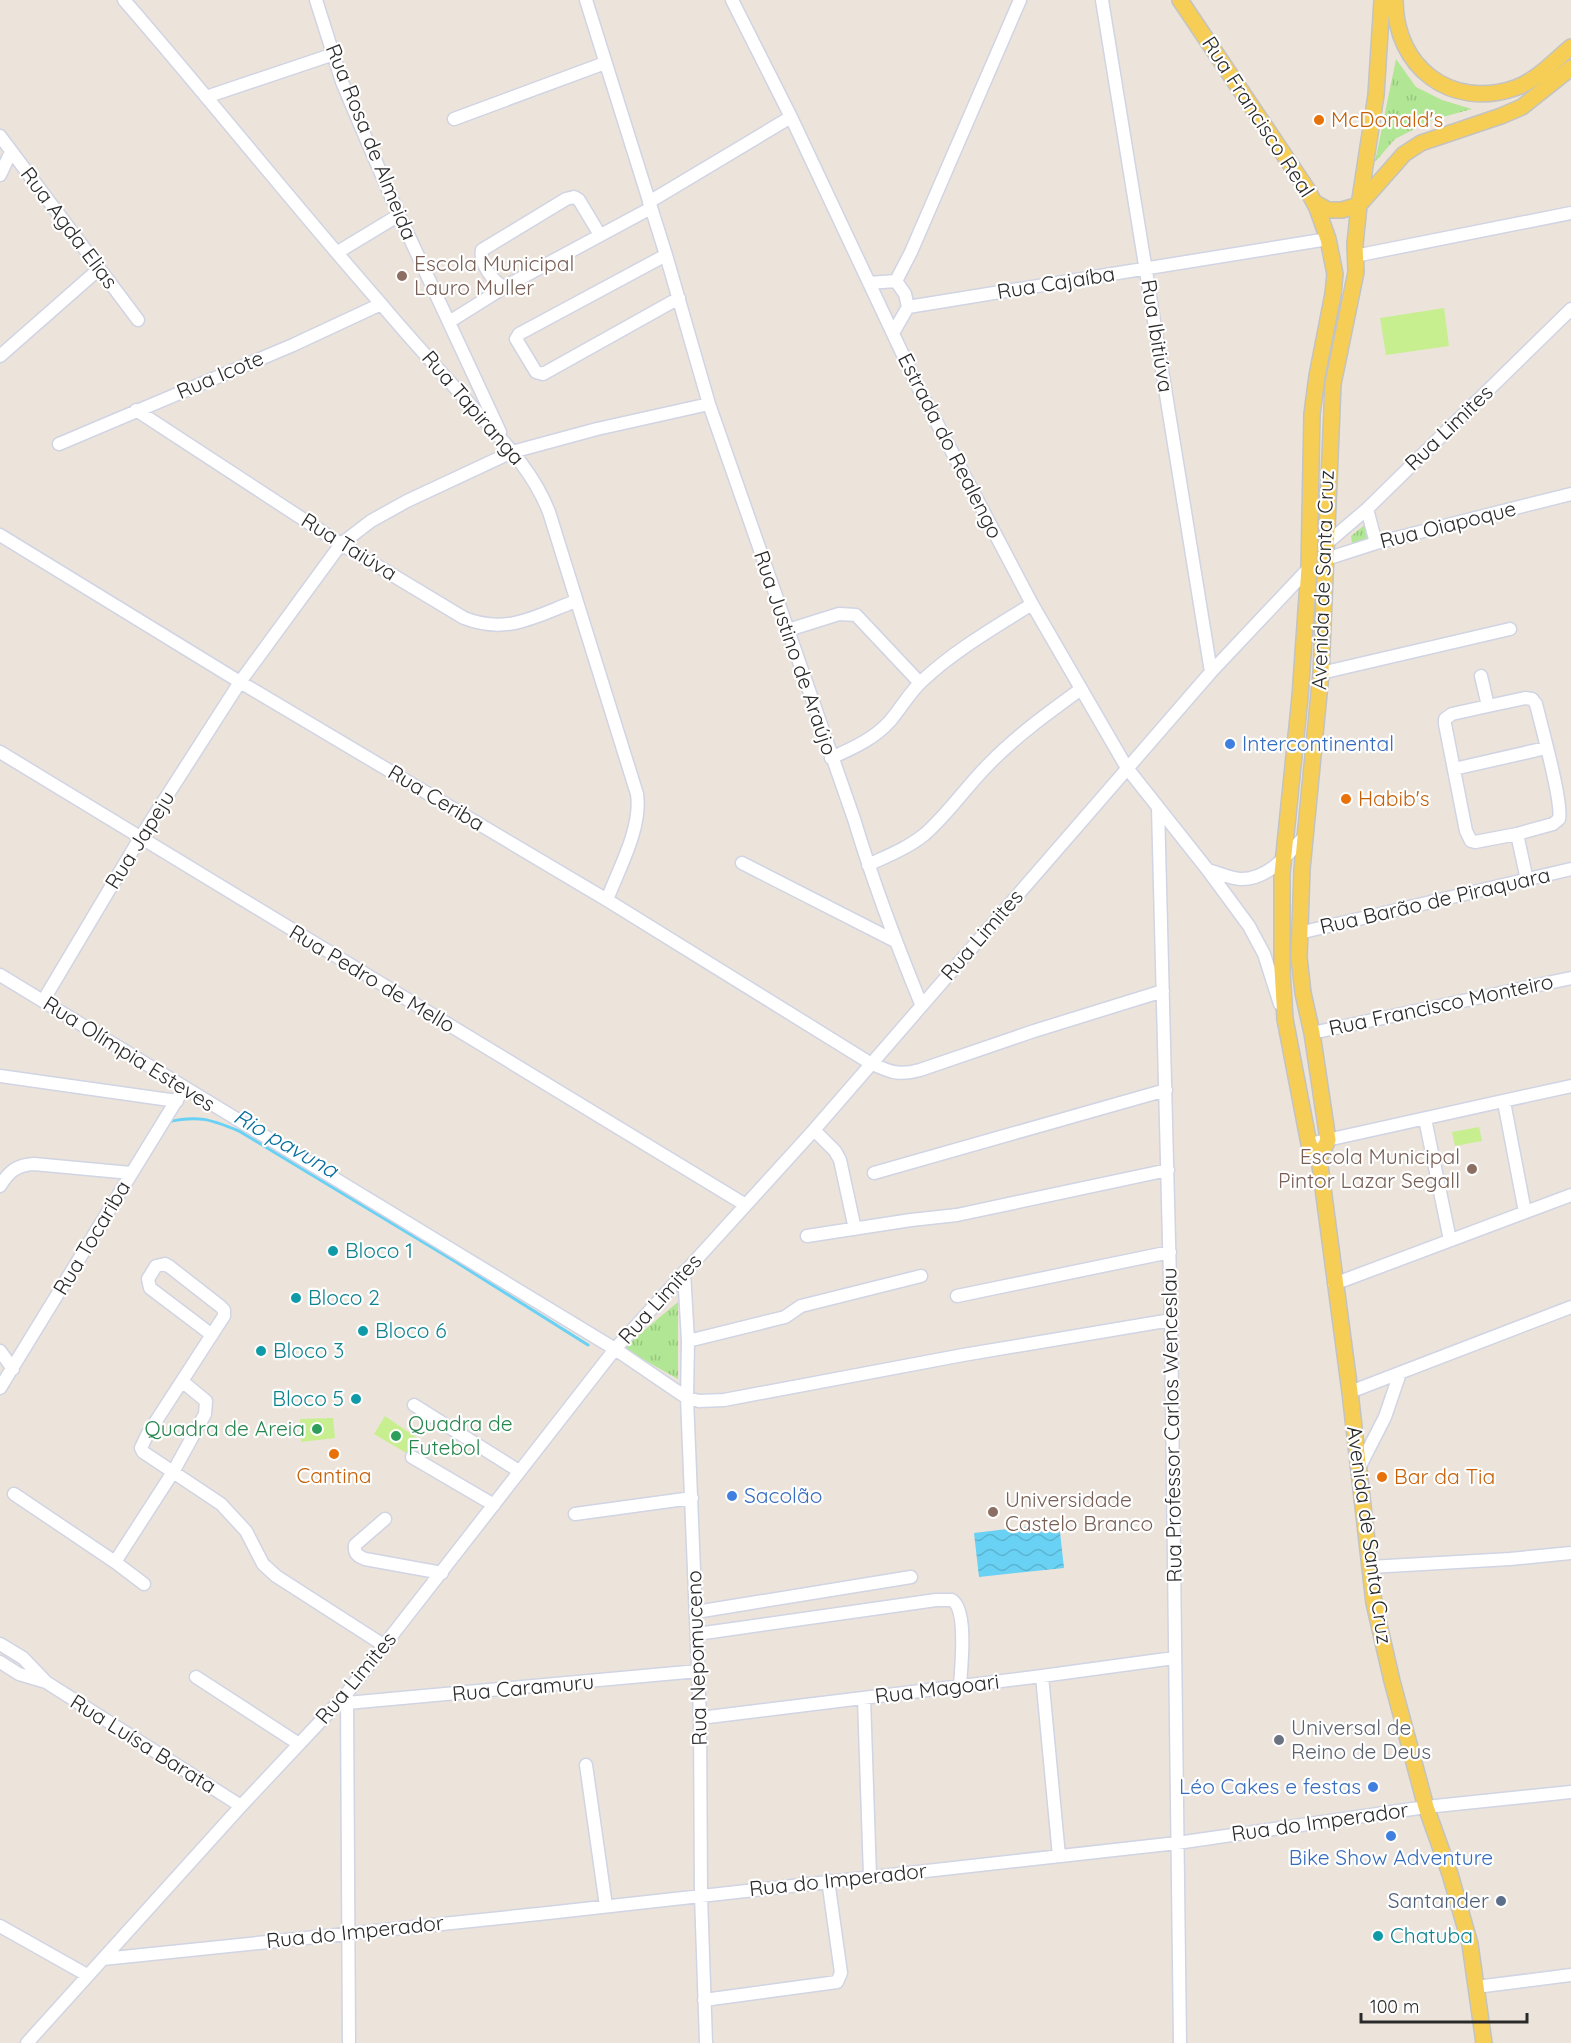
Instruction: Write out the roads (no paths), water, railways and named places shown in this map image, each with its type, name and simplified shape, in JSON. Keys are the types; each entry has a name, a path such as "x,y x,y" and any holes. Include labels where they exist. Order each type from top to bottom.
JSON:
{"main road":[{"name":"Rua Francisco Real","path":"1180,0 1232,75 1314,202 1328,239"},
{"name":"Avenida de Santa Cruz","path":"1328,1140 1312,1033 1302,985 1299,933 1305,836 1321,673 1333,384 1356,272 1359,205 1377,95 1382,0"},
{"path":"1395,0 1397,20 1406,47 1417,63 1431,78 1460,93 1477,96 1518,88 1571,47"},
{"path":"1314,202 1328,210 1342,210 1359,205 1404,154 1421,142 1522,107 1571,68"},
{"name":"Avenida de Santa Cruz","path":"1328,239 1335,274 1334,294 1317,376 1312,414 1309,568 1300,696 1284,858 1282,969 1285,1019 1309,1144 1318,1160 1350,1392 1374,1603 1426,1807 1450,1874 1465,1926 1484,2043"},
{"path":"1318,1160 1328,1140"}],"street":[{"name":"Rua Tapiranga","path":"124,0 381,304 510,449 541,490 639,806 638,820 607,900"},
{"name":"Rua Rosa de Almeida","path":"316,0 342,82 399,214 510,449"},
{"name":"Rua Justino de Araújo","path":"586,0 666,255 709,404 868,865 895,941 921,1004"},
{"name":"Estrada do Realengo","path":"732,0 791,117 924,399 1032,604 1127,768 1207,869 1258,941 1285,1019"},
{"path":"896,281 911,252 1020,0"},
{"name":"Rua Ibitiúva","path":"1102,0 1211,672"},
{"path":"206,97 333,54"},
{"path":"454,119 605,63"},
{"path":"449,322 504,287 600,235 791,117"},
{"name":"Rua Agda Elias","path":"0,136 138,320"},
{"path":"0,175 11,152"},
{"path":"504,287 497,284 483,261 482,250 566,199 574,197 579,200 600,235"},
{"path":"1355,256 1571,213"},
{"path":"338,252 399,214"},
{"path":"1304,243 1312,236 1320,216"},
{"name":"Rua Cajaíba","path":"908,307 1328,239"},
{"path":"666,255 519,334 516,339 536,372 540,374 679,298"},
{"path":"0,356 99,268"},
{"path":"869,283 896,281"},
{"path":"893,333 908,307 905,294 896,281"},
{"name":"Rua Icote","path":"59,444 293,345 381,304"},
{"name":"Rua Limites","path":"1326,552 1367,508 1571,309"},
{"name":"Rua Japeju","path":"43,1001 140,838 240,682 341,544 370,521 510,449 709,404"},
{"name":"Rua Taiúva","path":"136,410 341,544 464,618 479,624 496,626 514,624 576,601"},
{"name":"Rua Oiapoque","path":"1326,552 1376,543 1571,494"},
{"path":"1367,508 1376,543"},
{"name":"Rua Ceriba","path":"0,535 240,682 607,900 870,1063 893,1073 905,1074 948,1062 1034,1030 1163,991"},
{"name":"Rua Limites","path":"27,2043 241,1806 299,1744 347,1698 519,1471 615,1349 744,1204 814,1130 1211,672 1309,568"},
{"path":"831,758 874,736 888,723 920,683 961,648 1032,604"},
{"path":"788,630 839,614 856,615 920,683"},
{"path":"1321,673 1510,629"},
{"path":"1481,676 1488,706"},
{"path":"868,865 912,843 926,833 1014,740 1038,719 1081,689"},
{"path":"1525,698 1532,699 1536,704 1560,809 1559,819 1553,824 1480,842 1471,841 1466,831 1445,724 1446,719 1452,714 1488,706 1525,698"},
{"path":"1454,769 1546,748"},
{"name":"Rua Pedro de Mello","path":"0,752 744,1204"},
{"name":"Rua Professor Carlos Wenceslau","path":"1158,807 1170,1252 1180,2043"},
{"path":"1517,834 1527,879"},
{"path":"1207,869 1242,879 1256,877 1271,870 1305,836"},
{"path":"1160,858 1164,848 1172,842 1187,844"},
{"path":"742,863 895,941"},
{"name":"Rua Barão de Piraquara","path":"1299,933 1571,869"},
{"name":"Rua Olímpia Esteves","path":"0,975 615,1349 687,1398"},
{"name":"Rua Francisco Monteiro","path":"1312,1033 1571,978"},
{"path":"0,1076 177,1101"},
{"path":"1309,1144 1571,1086"},
{"name":"Rua Tocariba","path":"0,1388 184,1088"},
{"path":"874,1173 1166,1090"},
{"path":"1504,1102 1525,1212"},
{"path":"1425,1119 1450,1240"},
{"path":"814,1130 835,1151 840,1160 855,1229"},
{"path":"0,1186 8,1173 20,1165 34,1164 131,1173"},
{"path":"807,1236 957,1215 1168,1170"},
{"path":"1334,1284 1571,1195"},
{"path":"957,1296 1170,1252"},
{"path":"212,1335 150,1288 148,1279 156,1266 165,1264 170,1267 224,1310 224,1316 183,1382 147,1435 141,1448 145,1455 220,1504 246,1531 263,1564 276,1576 385,1646"},
{"name":"Rua Nepomuceno","path":"684,1272 700,1718 701,1895 706,2043"},
{"path":"688,1341 785,1317 801,1306 921,1276"},
{"path":"1350,1392 1571,1307"},
{"path":"687,1398 699,1401 723,1400 953,1357 1171,1320"},
{"path":"0,1351 13,1369"},
{"path":"1359,1468 1385,1418 1400,1373"},
{"path":"115,1562 173,1472 205,1414 206,1401 183,1382"},
{"path":"414,1406 519,1471"},
{"path":"412,1457 494,1505"},
{"path":"14,1494 144,1584"},
{"path":"575,1514 692,1498"},
{"path":"385,1519 356,1545 355,1550 358,1556 442,1573"},
{"path":"1371,1567 1571,1553"},
{"path":"696,1608 911,1577"},
{"path":"697,1634 936,1600 952,1600 959,1607 962,1635 960,1686"},
{"name":"Rua Luísa Barata","path":"0,1644 23,1658 39,1674 241,1806"},
{"name":"Rua Magoari","path":"700,1718 1174,1658"},
{"name":"Rua Luísa Barata","path":"0,1662 19,1674 39,1674"},
{"name":"Rua Caramuru","path":"347,1698 698,1671"},
{"path":"1042,1676 1059,1856"},
{"path":"196,1677 299,1744"},
{"path":"347,1698 349,2043"},
{"path":"864,1698 870,1876"},
{"path":"586,1765 606,1906"},
{"name":"Rua do Imperador","path":"104,1959 1176,1843 1426,1807 1571,1792"},
{"path":"704,2000 837,1982 841,1973 828,1880"},
{"path":"2,1931 87,1975"},
{"path":"1476,1987 1571,1975"}],"water":[{"path":"1059,1523 1064,1568 979,1577 974,1533"}],"waterway":[{"name":"Rio pavuna","path":"167,1122 204,1119 239,1131 588,1345"}],"place":[{"name":"McDonald's","path":"1319,120"},
{"name":"Escola Municipal Lauro Muller","path":"402,276"},
{"name":"Intercontinental","path":"1230,744"},
{"name":"Habib's","path":"1346,799"},
{"name":"Escola Municipal Pintor Lazar Segall","path":"1472,1169"},
{"name":"Bloco 1","path":"333,1251"},
{"name":"Bloco 2","path":"296,1298"},
{"name":"Bloco 6","path":"363,1331"},
{"name":"Bloco 3","path":"261,1351"},
{"name":"Bloco 5","path":"356,1399"},
{"name":"Quadra de Areia","path":"317,1429"},
{"name":"Quadra de Futebol","path":"396,1436"},
{"name":"Cantina","path":"334,1454"},
{"name":"Bar da Tia","path":"1382,1477"},
{"name":"Sacolão","path":"732,1496"},
{"name":"Universidade Castelo Branco","path":"993,1512"},
{"name":"Universal de Reino de Deus","path":"1279,1740"},
{"name":"Léo Cakes e festas","path":"1373,1787"},
{"name":"Bike Show Adventure","path":"1391,1836"},
{"name":"Santander","path":"1501,1901"},
{"name":"Chatuba","path":"1378,1936"}]}
